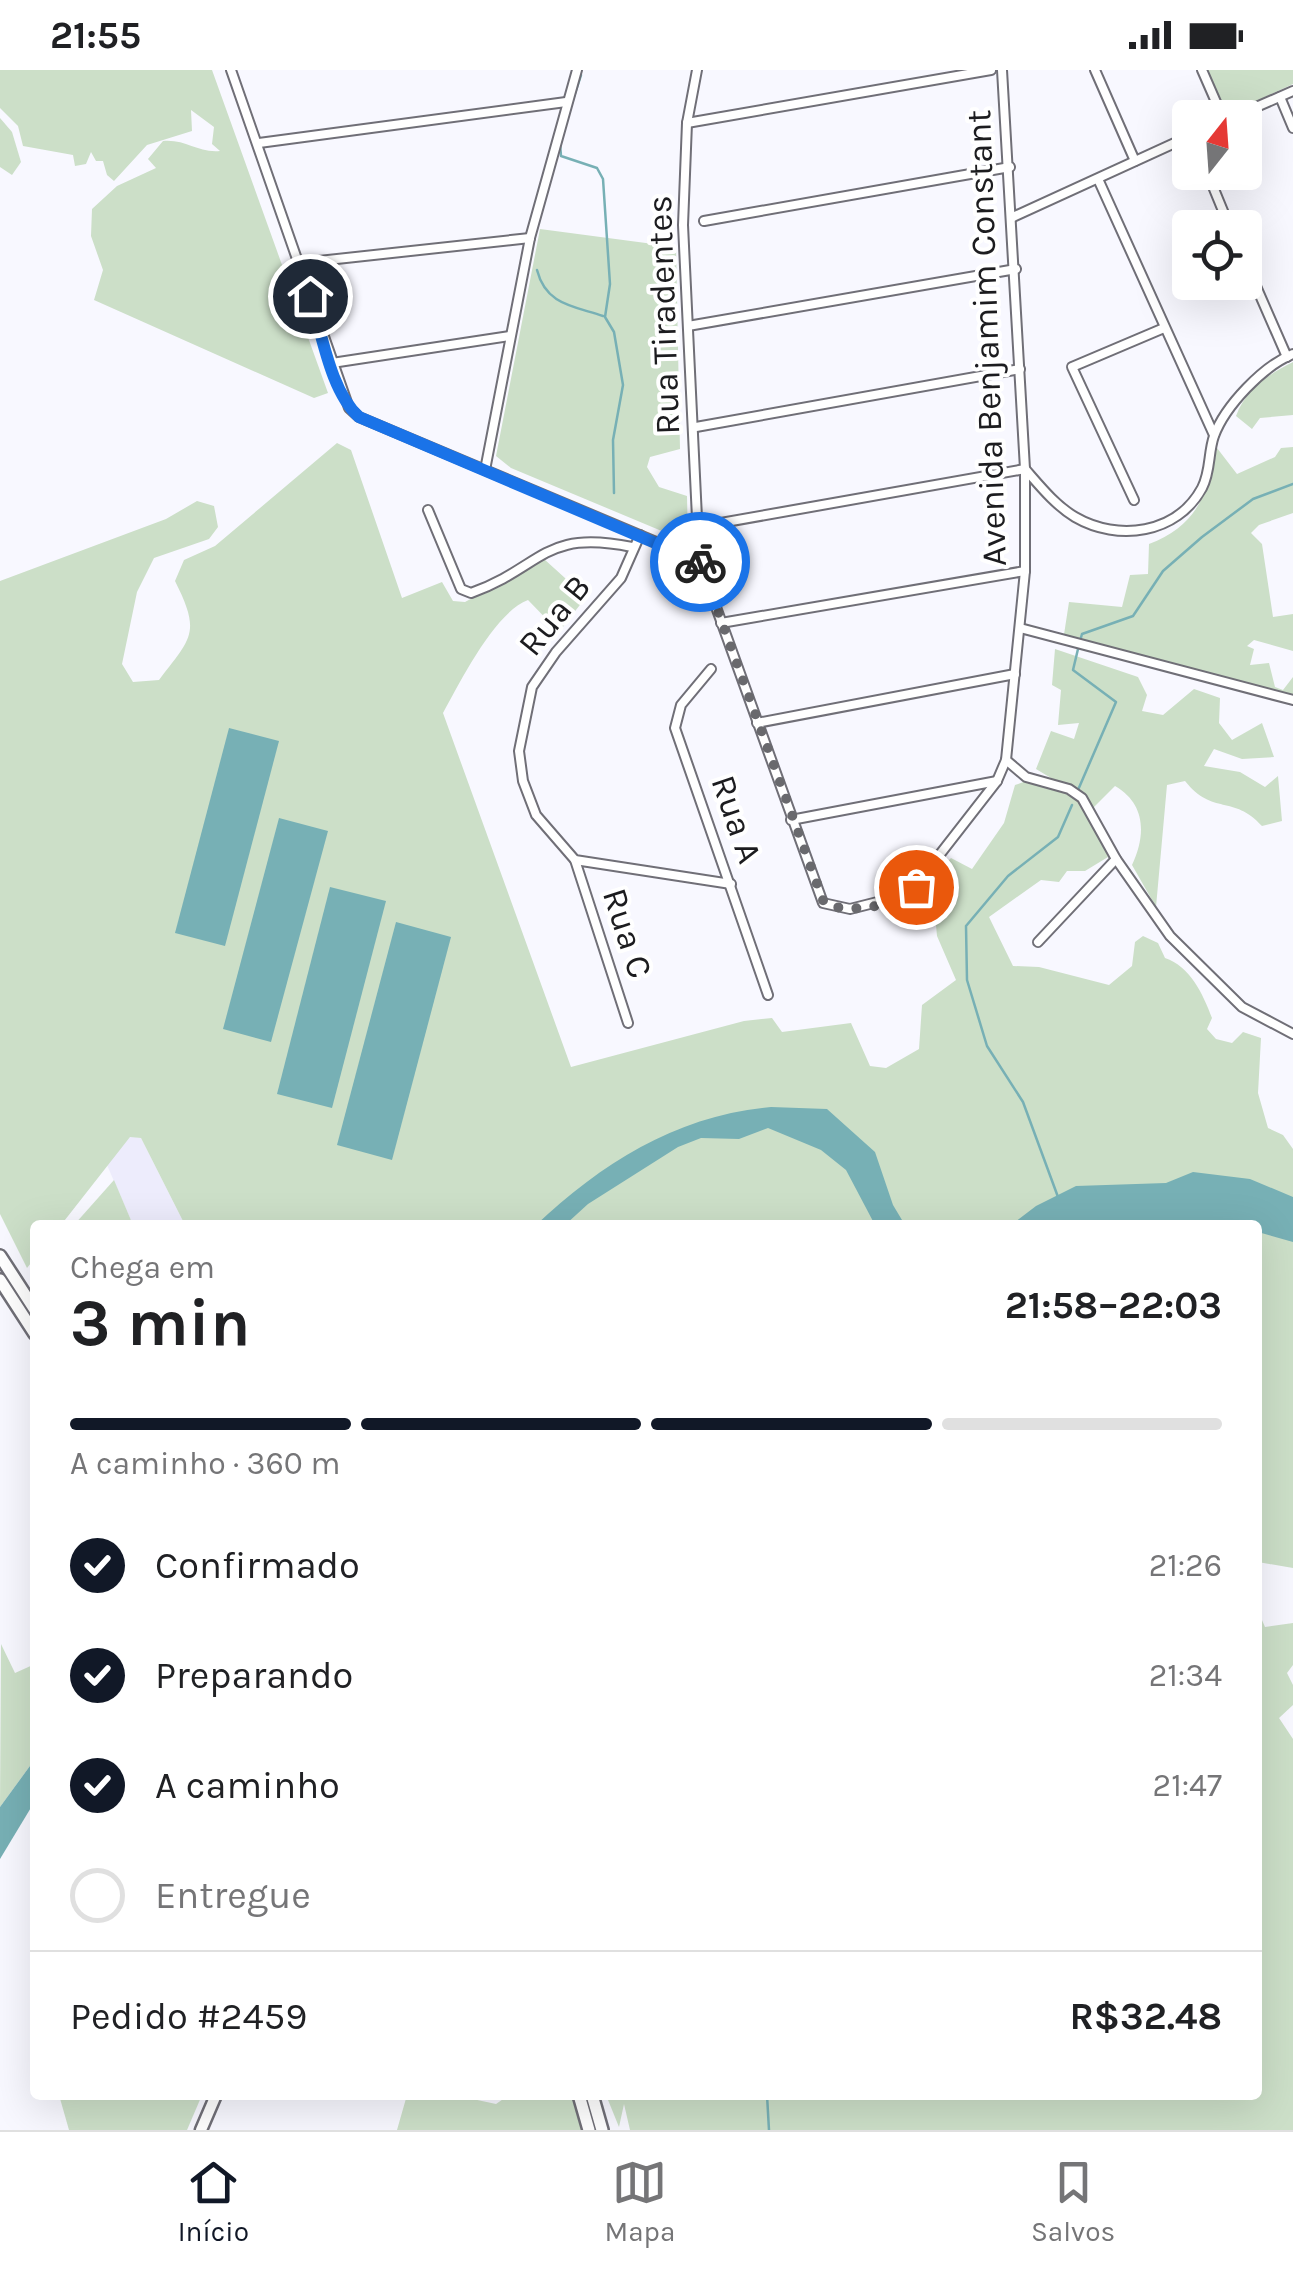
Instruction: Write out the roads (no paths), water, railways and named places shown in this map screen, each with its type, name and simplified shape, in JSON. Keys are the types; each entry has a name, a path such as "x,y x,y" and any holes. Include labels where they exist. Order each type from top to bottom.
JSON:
{"main road":[{"path":"0,1256 30,1302"},
{"path":"0,1280 30,1326"},
{"path":"580,2100 588,2130"},
{"path":"593,2100 602,2130"}],"street":[{"path":"230,70 259,142 348,408 359,417 699,560 824,903 850,909 897,900 916,887 997,781"},
{"path":"485,470 530,238 577,70"},
{"name":"Rua Tiradentes","path":"698,70 687,124 683,224 696,427 699,560"},
{"path":"687,124 991,70"},
{"name":"Avenida Benjamim Constant","path":"997,781 1006,760 1025,571 1025,469 1014,216 1002,70"},
{"path":"1094,70 1136,161"},
{"path":"1202,70 1214,100"},
{"path":"1262,105 1293,91"},
{"path":"1280,97 1293,128"},
{"path":"259,142 566,102"},
{"path":"1014,216 1172,144"},
{"path":"704,221 1010,167"},
{"path":"1098,179 1214,435"},
{"path":"300,263 530,238"},
{"path":"688,326 1016,269"},
{"path":"698,528 1025,469 1076,517 1120,532 1145,531 1166,522 1200,492 1208,475 1214,435 1251,386 1290,356 1262,297"},
{"path":"1134,500 1072,367 1164,328"},
{"path":"332,363 510,336"},
{"path":"696,427 1020,369"},
{"path":"428,510 461,589 471,593 555,546 589,538 632,547"},
{"name":"Rua B","path":"575,860 536,814 523,781 519,751 524,718 532,687 556,652 621,578 640,535"},
{"path":"721,623 1025,571"},
{"path":"1020,628 1084,648 1293,700"},
{"name":"Rua A","path":"711,668 681,705 676,728 768,995"},
{"path":"757,724 1015,674"},
{"path":"1006,760 1026,777 1069,789 1082,798 1116,859 1170,936 1242,1007 1293,1034"},
{"path":"791,820 997,781"},
{"path":"1038,942 1116,859"},
{"path":"575,860 730,884"},
{"name":"Rua C","path":"575,860 628,1024"},
{"path":"202,2130 214,2100"}],"water":[{"path":"229,728 279,741 225,946 175,933"},
{"path":"279,818 328,831 271,1042 223,1029"},
{"path":"330,887 386,901 332,1108 277,1094"},
{"path":"396,922 451,937 392,1160 337,1145"},
{"path":"771,1107 827,1109 875,1152 902,1220 872,1220 846,1170 821,1150 768,1128 739,1139 701,1138 678,1147 588,1204 570,1220 542,1220 588,1181 644,1145 704,1120"},
{"path":"1193,1172 1250,1179 1293,1197 1293,1242 1262,1233 1262,1220 1018,1220 1076,1186 1166,1183"},
{"path":"30,1766 30,1809 0,1859 0,1807"}],"waterway":[{"path":"566,121 581,75"},
{"path":"560,143 561,156 597,168 603,179 610,284 605,317 614,332 623,385 613,440 614,493"},
{"path":"537,270 541,282 554,297 603,316"},
{"path":"1080,641 1082,634 1133,616 1163,571 1253,499 1293,484"},
{"path":"1078,649 1073,670 1116,702 1078,790"},
{"path":"1058,1197 1023,1102 987,1046 967,980 966,926 1008,876 1058,837 1072,805"},
{"path":"767,2100 769,2130"}]}
